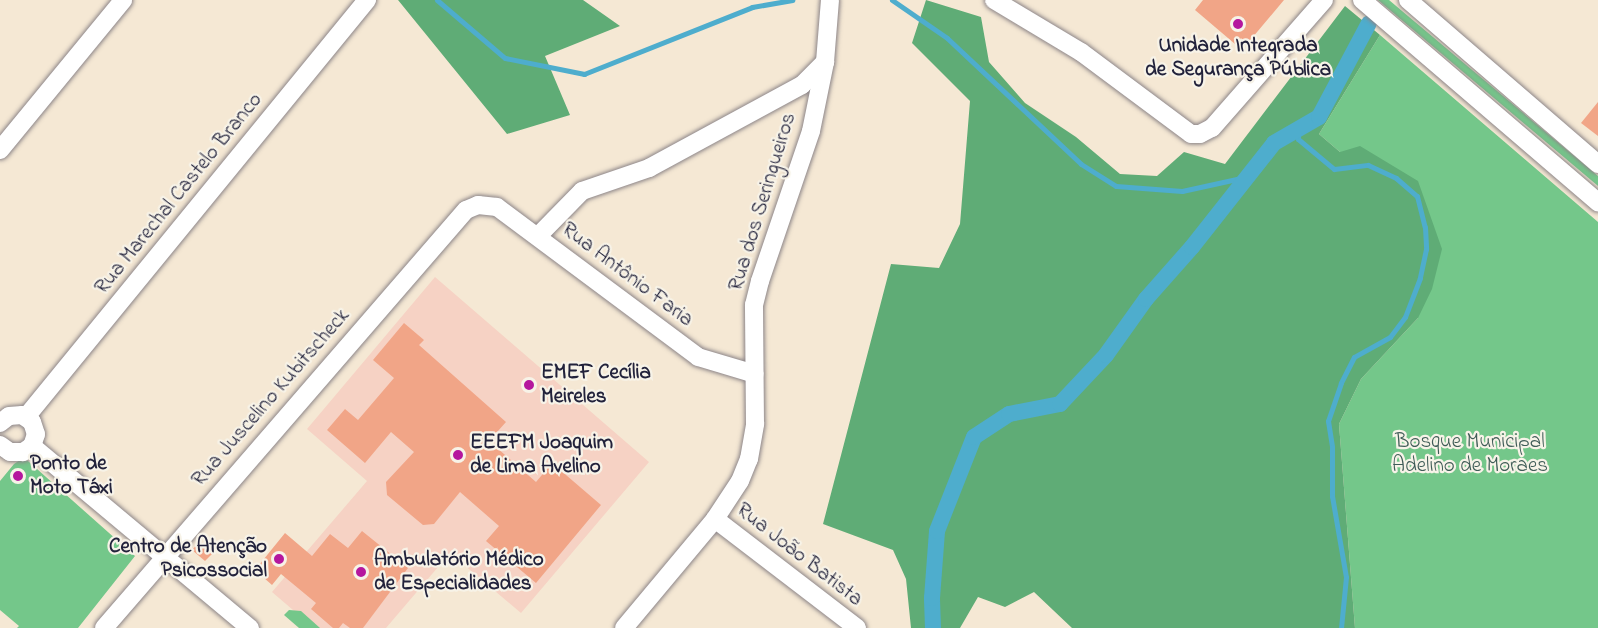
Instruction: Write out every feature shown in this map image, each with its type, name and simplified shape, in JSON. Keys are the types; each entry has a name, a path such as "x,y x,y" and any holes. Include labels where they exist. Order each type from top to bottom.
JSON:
{"street":[{"path":"0,150 123,0"},
{"name":"Rua Marechal Castelo Branco","path":"26,417 368,0"},
{"path":"994,0 1081,52 1191,134 1200,134 1212,128 1324,0"},
{"path":"1362,0 1598,202"},
{"path":"1408,0 1598,164"},
{"name":"Rua dos Seringueiros","path":"624,628 715,519 740,481 749,459 756,424 754,305 811,131 825,62 829,8"},
{"path":"538,236 582,191 660,163 802,85 825,62"},
{"name":"Rua Antônio Faria","path":"478,205 497,207 698,357 755,374"},
{"name":"Rua Juscelino Kubitscheck","path":"104,628 458,216 478,205"},
{"path":"0,447 16,454 32,446 35,440 35,428 26,417 15,414 1,420"},
{"path":"32,446 250,628"},
{"name":"Rua João Batista","path":"715,519 856,628"}],"shaded area":[{"name":"EEEFM Joaquim de Lima Avelino","path":"435,277 649,462 521,613 450,553 386,628 314,628 272,592 367,481 307,429"}],"green space":[{"path":"398,0 583,0 620,26 545,56 570,115 507,134"},
{"path":"926,0 981,17 989,62 1025,103 1076,137 1120,174 1157,176 1184,152 1225,164 1345,6 1380,35 1319,134 1340,152 1360,146 1418,181 1442,249 1432,289 1418,318 1361,379 1339,424 1355,628 1072,628 1034,592 1005,607 978,597 960,628 911,628 906,579 893,550 823,524 891,264 939,268 960,224 970,101 912,43"},
{"path":"1378,0 1389,0 1598,176 1598,186"},
{"name":"Bosque Municipal Adelino de Moraes","path":"1380,35 1598,222 1598,628 1355,628 1339,424 1361,379 1418,318 1340,152 1319,134"},
{"path":"20,460 28,461 135,556 78,628 17,628 19,626 0,610 0,481"},
{"path":"289,610 301,611 320,628 299,628 284,615"}],"building":[{"name":"Unidade Integrada de Segurança Pública","path":"1203,0 1284,0 1247,44 1241,38 1235,44 1195,10"},
{"path":"1598,102 1598,136 1581,123"},
{"path":"404,323 424,340 419,345 506,422 489,441 536,482 552,463 601,505 536,583 486,541 499,526 460,492 434,524 423,525 387,495 386,482 414,452 391,432 365,463 327,430 345,409 358,420 394,378 373,360"},
{"path":"362,531 408,568 363,628 350,628 343,623 339,628 333,628 311,609 316,603 281,574 272,585 255,570 285,533 312,556 330,534 348,548"},
{"path":"200,541 214,552 205,561 192,550"}],"waterway":[{"path":"437,0 505,58 584,74 752,7 792,0"},
{"path":"892,0 947,38 1081,164 1116,186 1182,191 1250,176"},
{"path":"933,628 932,598 937,531 974,437 1009,414 1060,404 1106,355 1146,299 1192,247 1274,143 1319,117 1369,23"},
{"path":"1298,129 1298,139 1334,169 1368,165 1396,178 1417,196 1425,227 1426,249 1420,278 1405,317 1390,337 1354,357 1341,383 1328,421 1332,447 1332,496 1346,577 1341,628"}],"place":[{"name":"Unidade Integrada de Segurança Pública","path":"1238,24"},
{"name":"EMEF Cecília Meireles","path":"529,385"},
{"name":"EEEFM Joaquim de Lima Avelino","path":"458,455"},
{"name":"Ponto de Moto Táxi","path":"18,476"},
{"name":"Centro de Atenção Psicossocial","path":"279,559"},
{"name":"Ambulatório Médico de Especialidades","path":"361,572"}]}
